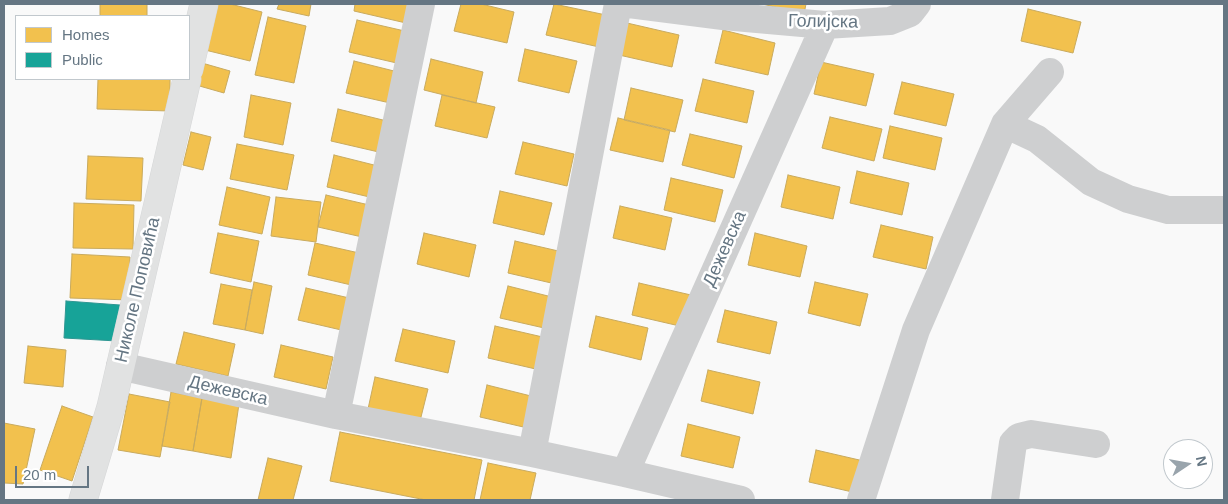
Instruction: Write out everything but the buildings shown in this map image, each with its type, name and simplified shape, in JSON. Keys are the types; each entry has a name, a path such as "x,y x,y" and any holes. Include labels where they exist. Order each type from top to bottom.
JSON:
{"main road":[{"path":"190,65 204,4"},
{"name":"Николе Поповића","path":"82,500 111,407 187,80"}],"street":[{"path":"336,415 421,4"},
{"path":"532,453 618,4"},
{"name":"Голијска","path":"629,4 725,10 825,25 890,21 910,13 917,4"},
{"name":"Дежевска","path":"625,473 825,25"},
{"path":"861,500 916,330 1005,124 1050,72"},
{"path":"1005,124 1037,139 1091,182 1128,199 1168,210 1224,210"},
{"name":"Дежевска","path":"120,366 336,415 532,453 741,500"},
{"path":"1004,500 1013,443 1019,437 1031,434 1096,444"}]}
